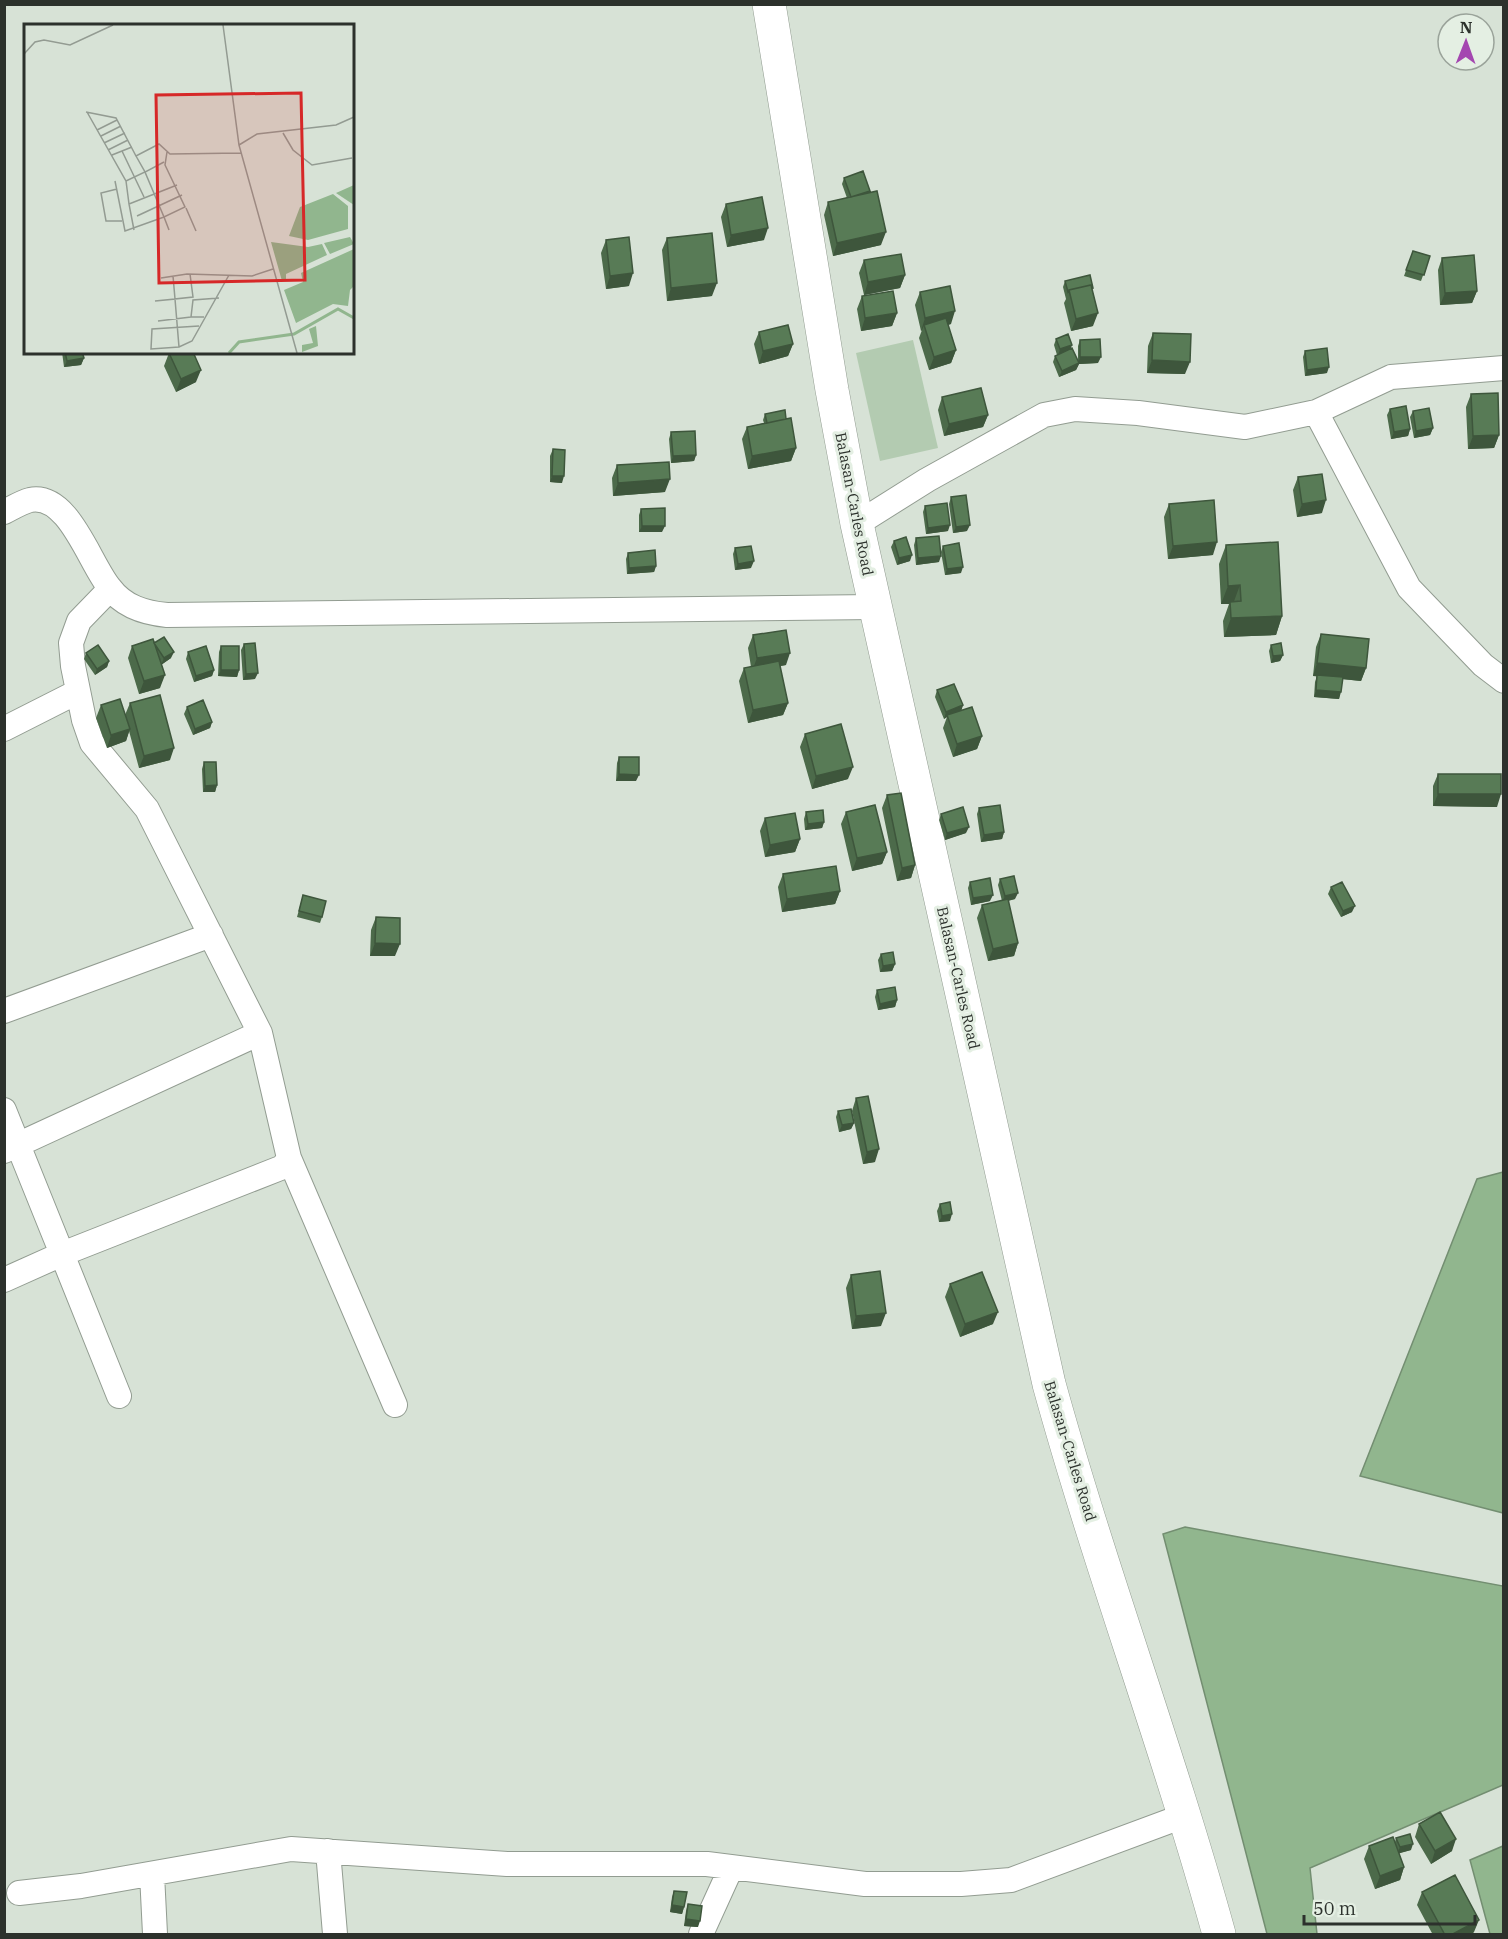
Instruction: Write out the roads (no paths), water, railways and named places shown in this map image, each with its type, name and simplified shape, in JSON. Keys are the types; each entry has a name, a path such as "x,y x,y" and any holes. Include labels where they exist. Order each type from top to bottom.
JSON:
{"main road":[{"name":"Balasan-Carles Road","path":"769,4 856,525 1049,1384 1066,1447 1186,1815 1219,1935"}],"street":[{"path":"856,525 927,480 1044,415 1075,409 1245,427 1316,412 1391,377 1503,368"},
{"path":"1316,412 1408,588 1483,665 1503,681"},
{"path":"4,512 31,500 50,503 66,515 110,589 140,612 167,615 875,607"},
{"path":"110,589 79,621 71,643 77,692 92,743 147,808 260,1033 289,1158 394,1406"},
{"path":"4,729 77,692"},
{"path":"4,1011 211,935"},
{"path":"11,1148 260,1033"},
{"path":"4,1110 11,1148 62,1254 119,1396"},
{"path":"4,1280 62,1254 283,1167 289,1158"},
{"path":"19,1893 152,1874 291,1849 507,1864 707,1864 865,1884 961,1884 1011,1880 1186,1815"},
{"path":"328,1851 335,1935"},
{"path":"701,1935 731,1868"},
{"path":"152,1874 155,1935"}]}
